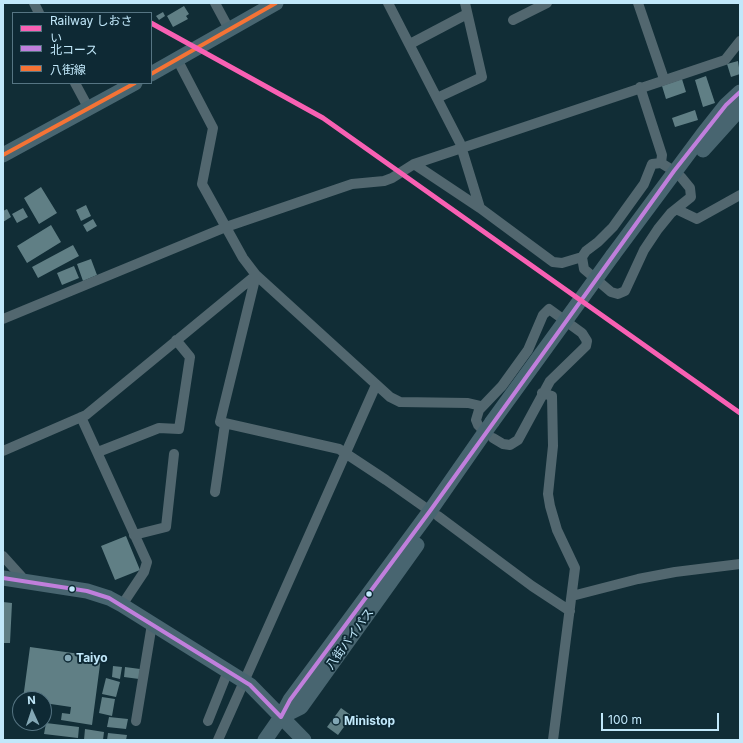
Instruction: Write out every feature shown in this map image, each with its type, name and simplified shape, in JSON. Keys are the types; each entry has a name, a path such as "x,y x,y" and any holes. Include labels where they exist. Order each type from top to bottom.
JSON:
{"main road":[{"path":"152,73 276,3"},
{"path":"3,155 132,84"},
{"name":"八街バイパス","path":"265,740 281,717 301,706 493,430 726,106 740,92"},
{"name":"八街バイパス","path":"678,174 740,109"},
{"path":"3,578 86,591 109,598 228,671 257,691 304,740"}],"street":[{"path":"34,3 39,12"},
{"path":"215,3 229,29"},
{"path":"388,3 460,143 480,208"},
{"path":"437,98 482,77 465,3"},
{"path":"513,20 547,3"},
{"path":"638,3 664,79"},
{"path":"410,44 467,14"},
{"path":"3,319 226,227 352,184 384,181 392,178 414,164 640,87 725,60 740,41"},
{"path":"177,59 213,128 202,184 243,258 256,275 390,397 400,402 468,403 481,406"},
{"path":"76,84 89,109"},
{"path":"640,87 662,155 662,163"},
{"path":"414,164 480,208 553,262 562,263 582,257 586,251 598,242 613,227 644,184 652,164 662,163 678,174 692,193 687,201 666,217 644,250 627,288 621,293 611,292 584,269 582,257"},
{"path":"676,209 697,219 740,195"},
{"path":"3,451 82,417 256,275"},
{"path":"256,275 220,422 339,449 434,513 532,586 570,611"},
{"path":"549,310 582,333 587,341 586,346 557,372 542,393 518,440 510,445 503,444 493,430 478,424 476,420 481,406 490,400 502,386 528,350 543,315 549,310"},
{"path":"98,452 159,428 179,429 190,357 176,340"},
{"path":"218,740 376,385"},
{"path":"542,393 552,396 553,446 548,494 552,518 575,568 553,740"},
{"path":"82,417 147,562 146,568 122,605"},
{"path":"215,492 225,424"},
{"path":"134,535 166,527 174,454"},
{"path":"3,556 21,576 22,581"},
{"path":"572,596 638,579 688,570 740,564"},
{"path":"136,721 152,624"},
{"path":"208,720 228,671"}],"building":[{"path":"184,6 189,14 186,16 188,19 173,27 167,16"},
{"path":"163,12 165,16 159,20 156,16"},
{"path":"738,61 740,74 731,77 727,64"},
{"path":"706,76 715,103 703,107 695,80"},
{"path":"682,79 686,92 666,99 662,86"},
{"path":"695,110 698,120 675,127 672,118"},
{"path":"41,187 57,213 39,224 24,198"},
{"path":"86,205 91,216 81,221 76,210"},
{"path":"23,208 28,217 17,223 12,214"},
{"path":"7,209 11,217 3,222 3,211"},
{"path":"93,219 97,226 87,232 83,225"},
{"path":"51,225 61,242 27,263 17,246"},
{"path":"73,245 79,256 38,278 32,267"},
{"path":"91,259 97,275 83,281 77,264"},
{"path":"74,266 79,278 62,285 57,273"},
{"path":"126,536 140,570 115,580 101,546"},
{"path":"3,602 12,603 10,643 3,643"},
{"path":"30,647 101,657 92,725 61,720 62,713 70,714 71,707 52,704 52,691 24,691"},
{"path":"113,666 122,667 120,679 112,677"},
{"path":"125,667 140,669 139,679 124,677"},
{"path":"106,678 120,682 116,697 102,694"},
{"path":"102,697 115,699 112,716 99,713"},
{"path":"341,708 352,716 338,735 327,727"},
{"path":"109,717 128,719 126,729 107,727"},
{"path":"52,724 79,727 78,738 44,734 45,731 52,731"},
{"path":"85,729 104,732 103,740 84,740"},
{"path":"108,733 127,735 126,740 107,740"}],"rail line":[{"name":"しおさい","path":"152,24 323,118 740,413"}],"transit line":[{"name":"八街線","path":"152,73 276,3"},
{"name":"八街線","path":"3,155 133,84"},
{"name":"北コース","path":"281,717 290,700 430,511 674,171 726,105 740,92"},
{"name":"北コース","path":"3,578 87,591 109,598 250,685 281,717"}],"place":[{"name":"Taiyo","path":"68,658"},
{"name":"Ministop","path":"336,721"}]}
